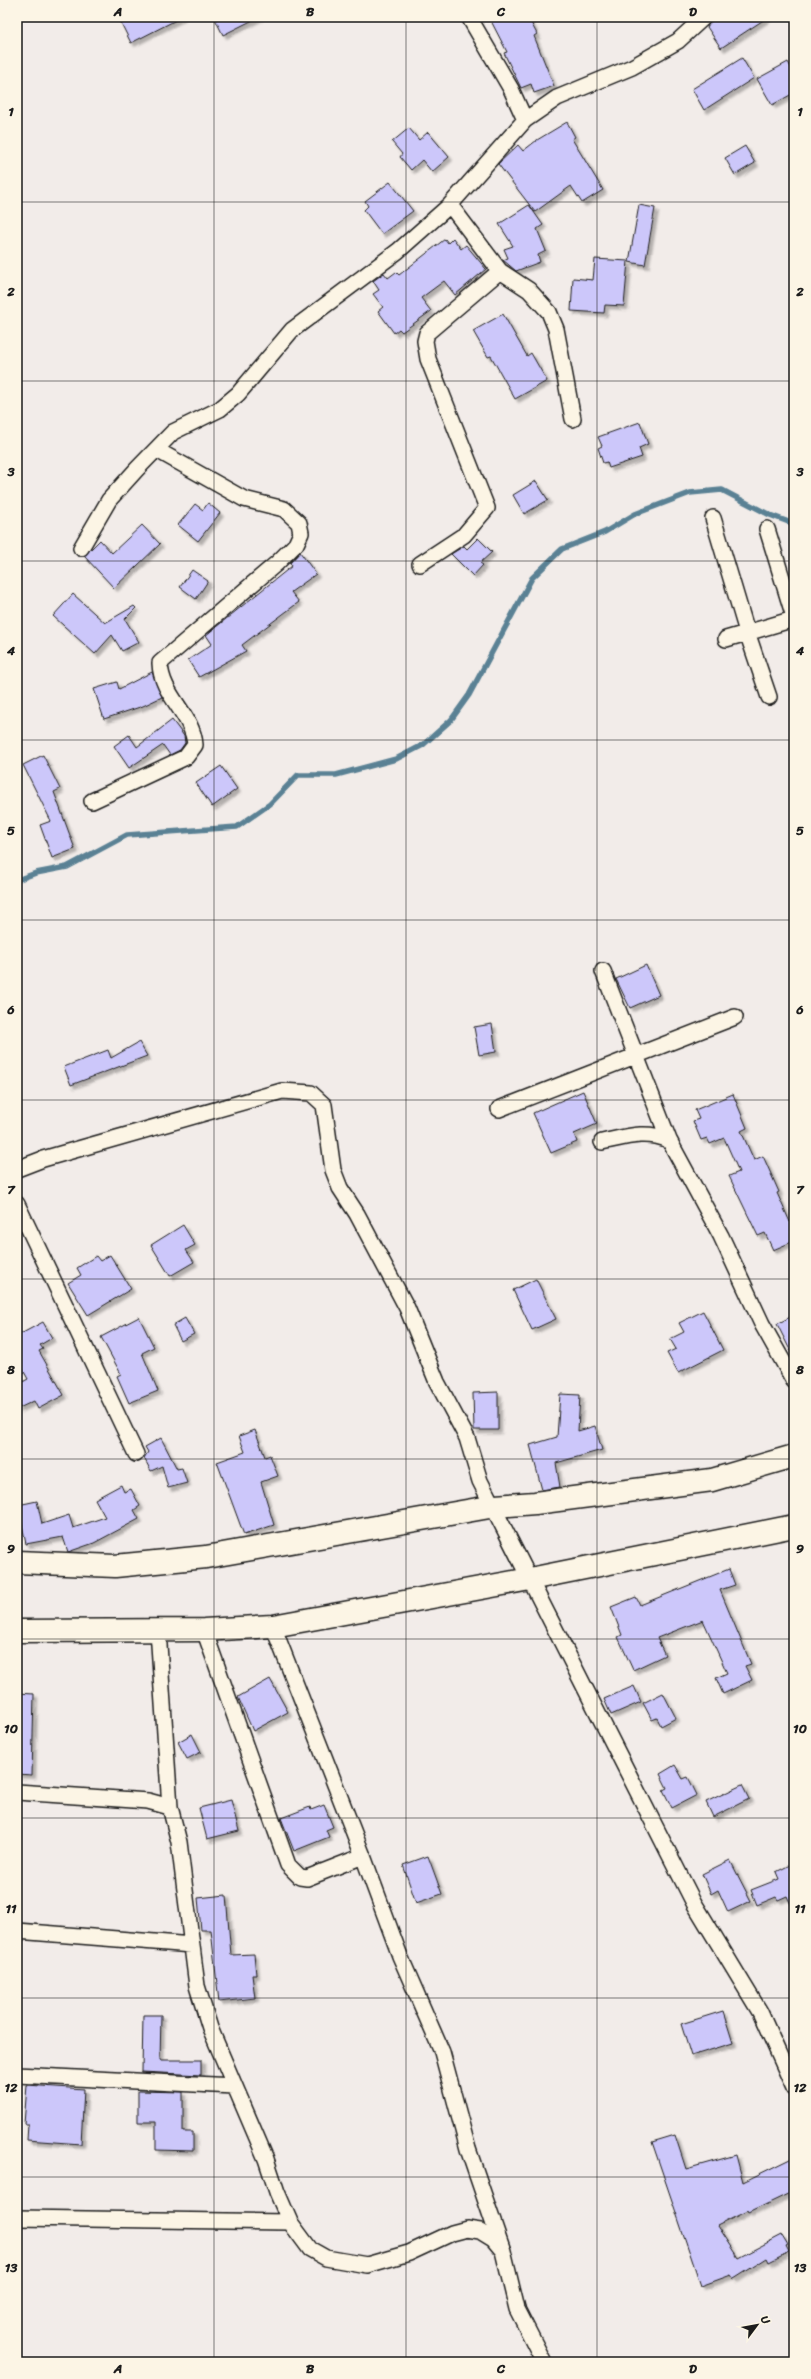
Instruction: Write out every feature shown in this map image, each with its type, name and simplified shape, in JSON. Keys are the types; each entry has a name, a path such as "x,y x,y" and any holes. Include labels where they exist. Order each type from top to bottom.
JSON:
{"highway":[{"path":"17,1562 115,1566 206,1557 495,1506 535,1504 712,1480 794,1456"},
{"path":"17,1631 204,1630 273,1626 530,1579 794,1526"}],"street":[{"path":"469,17 510,89 525,120"},
{"path":"81,548 109,500 137,468 157,450 173,432 220,409 238,394 292,330 398,251 450,205 499,152 525,120 557,98 632,67 678,41 704,17"},
{"path":"450,205 500,271 529,290 550,312 559,342 573,419"},
{"path":"420,564 464,535 487,508 428,359 425,341 427,333 500,271"},
{"path":"92,801 186,757 195,745 194,733 161,677 160,663 277,563 296,544 301,533 299,522 284,509 244,499 157,450"},
{"path":"713,518 747,632 769,697"},
{"path":"726,638 794,618 767,529"},
{"path":"602,971 669,1140 721,1236 762,1324 794,1381"},
{"path":"499,1110 736,1017"},
{"path":"17,1169 44,1158 268,1095 296,1091 311,1093 324,1105 333,1170 340,1188 357,1214 407,1308 437,1382 467,1438 480,1481 495,1506 530,1579 694,1903 760,2012 794,2088"},
{"path":"602,1142 639,1133 656,1134 669,1140"},
{"path":"17,1204 136,1454"},
{"path":"273,1626 363,1856 400,1956 442,2052 468,2149 503,2251 517,2309 544,2362"},
{"path":"158,1630 170,1807 179,1842 196,1986 205,2014 266,2159 277,2192 290,2222 310,2249 326,2258 354,2264 367,2265 409,2254 452,2233 467,2229 480,2231 493,2239 503,2251"},
{"path":"204,1630 288,1865 300,1877 307,1878 363,1856"},
{"path":"17,1792 148,1801 170,1807"},
{"path":"17,1931 192,1946"},
{"path":"17,2075 234,2086"},
{"path":"17,2218 290,2222"}],"building":[{"path":"118,17 182,17 131,43"},
{"path":"214,17 259,17 223,35"},
{"path":"489,17 528,17 537,34 534,36 554,86 534,93 531,84 521,88 504,53 507,52"},
{"path":"713,17 768,17 721,48 707,27"},
{"path":"742,58 754,78 704,110 692,89"},
{"path":"788,62 794,73 794,93 772,105 757,79"},
{"path":"567,122 575,137 572,139 603,190 582,203 571,186 535,212 498,164 518,145 523,151 537,140"},
{"path":"409,128 419,140 428,132 449,157 432,172 422,160 411,170 400,157 402,154 392,142"},
{"path":"745,146 755,163 735,175 725,158"},
{"path":"390,182 413,211 382,234 364,210 368,206 365,201"},
{"path":"529,205 543,225 537,229 546,251 538,255 540,262 516,271 503,260 508,258 504,249 513,246 499,224"},
{"path":"639,205 655,208 645,265 629,262"},
{"path":"453,238 461,249 466,245 486,269 455,295 444,281 421,298 431,311 402,332 399,329 394,333 378,311 383,307 373,294 379,290 373,281 384,273 388,278 396,272 399,275 445,239 448,243"},
{"path":"595,259 628,261 624,306 605,305 604,313 571,311 573,278 593,280"},
{"path":"503,314 527,356 531,353 547,381 515,399 491,356 488,357 473,331"},
{"path":"640,422 648,444 639,448 642,457 609,468 607,462 603,463 598,448 602,446 598,437"},
{"path":"536,481 548,500 524,514 513,495"},
{"path":"208,503 220,513 198,541 178,525 195,504 203,510"},
{"path":"142,525 160,544 114,588 84,556 100,540 112,553"},
{"path":"478,538 492,552 480,563 483,565 473,576 451,554 464,546 467,549"},
{"path":"300,552 316,574 291,592 299,602 242,645 246,651 199,677 188,660 212,644 206,635 292,566 290,563"},
{"path":"192,570 208,581 196,599 180,587"},
{"path":"73,594 105,623 134,606 136,608 125,619 139,642 122,651 112,635 95,654 53,616"},
{"path":"152,672 162,697 143,706 104,719 94,689 117,682 119,689"},
{"path":"172,720 184,736 185,743 180,750 170,755 163,745 129,768 114,746 129,735 137,747"},
{"path":"43,755 60,789 54,792 75,849 52,858 40,825 51,821 23,765"},
{"path":"221,766 237,789 212,807 196,783"},
{"path":"646,965 659,995 630,1008 616,979"},
{"path":"492,1024 496,1052 479,1055 474,1027"},
{"path":"139,1042 147,1056 71,1085 64,1067 108,1050 111,1058"},
{"path":"583,1091 597,1124 574,1134 577,1142 551,1153 533,1113"},
{"path":"733,1094 747,1128 741,1131 754,1160 763,1156 790,1222 794,1220 794,1241 773,1250 765,1233 758,1236 729,1176 739,1172 724,1138 710,1144 707,1138 701,1140 693,1121 699,1119 695,1110"},
{"path":"183,1225 195,1245 186,1250 194,1262 170,1276 151,1245"},
{"path":"110,1255 131,1289 88,1315 68,1283 81,1275 77,1268 96,1256 100,1261"},
{"path":"536,1279 556,1319 532,1330 513,1290"},
{"path":"703,1311 723,1350 678,1373 667,1353 676,1349 670,1339 684,1332 679,1323"},
{"path":"794,1315 794,1358 777,1324"},
{"path":"139,1317 154,1347 142,1353 158,1391 129,1403 117,1376 121,1374 101,1337"},
{"path":"185,1318 194,1334 181,1341 173,1325"},
{"path":"43,1322 52,1338 40,1345 43,1349 39,1351 64,1395 38,1409 34,1401 17,1409 17,1385 28,1379 17,1359 17,1336"},
{"path":"498,1392 498,1430 474,1430 473,1393"},
{"path":"560,1394 580,1395 578,1431 595,1426 602,1450 556,1463 560,1487 542,1490 530,1445 557,1437"},
{"path":"255,1430 265,1457 270,1455 278,1476 261,1482 274,1525 244,1535 217,1462 245,1452 239,1436"},
{"path":"161,1438 177,1469 182,1468 187,1483 168,1488 162,1466 151,1471 144,1458 148,1452 145,1447"},
{"path":"121,1485 124,1492 131,1489 140,1506 134,1510 139,1519 94,1543 68,1552 63,1537 26,1544 18,1505 37,1501 42,1524 69,1515 73,1528 105,1517 95,1499"},
{"path":"729,1569 735,1585 720,1590 751,1664 745,1666 752,1680 723,1694 716,1678 727,1673 703,1620 657,1638 665,1655 633,1670 618,1637 622,1635 611,1607 636,1597 640,1605"},
{"path":"270,1679 288,1712 253,1731 238,1697"},
{"path":"634,1686 641,1702 611,1715 604,1699"},
{"path":"17,1693 34,1694 32,1775 17,1774"},
{"path":"663,1693 676,1718 661,1726 657,1718 652,1720 643,1703"},
{"path":"192,1734 201,1752 187,1759 178,1742"},
{"path":"675,1765 683,1779 688,1777 697,1795 672,1808 663,1790 667,1788 660,1774"},
{"path":"742,1785 749,1799 713,1817 706,1802"},
{"path":"231,1800 239,1831 207,1839 199,1808"},
{"path":"324,1805 333,1827 326,1830 329,1837 294,1851 281,1818 310,1807 311,1810"},
{"path":"428,1856 442,1894 416,1903 403,1865"},
{"path":"730,1860 751,1901 728,1912 718,1890 711,1894 702,1874"},
{"path":"794,1863 794,1911 787,1896 778,1900 776,1897 757,1905 751,1890 779,1879 776,1872"},
{"path":"226,1895 231,1955 254,1954 256,1975 252,1975 255,1998 219,2002 211,1930 201,1930 198,1898"},
{"path":"723,2011 733,2043 691,2056 681,2024"},
{"path":"143,2015 161,2015 160,2060 201,2060 201,2075 142,2072"},
{"path":"27,2085 84,2089 81,2144 27,2140 28,2124 24,2124"},
{"path":"138,2091 183,2092 183,2132 193,2132 193,2151 156,2150 156,2122 138,2122"},
{"path":"675,2135 686,2169 736,2155 743,2182 794,2157 794,2191 748,2213 747,2211 717,2226 738,2258 782,2235 788,2245 786,2246 789,2252 769,2262 767,2258 734,2279 731,2275 701,2286 652,2142"}],"waterway":[{"path":"17,880 36,873 67,867 127,835 237,827 270,804 298,775 336,775 396,759 423,745 451,720 469,695 532,578 562,549 605,532 635,514 690,493 722,490 770,515 794,524"}]}
